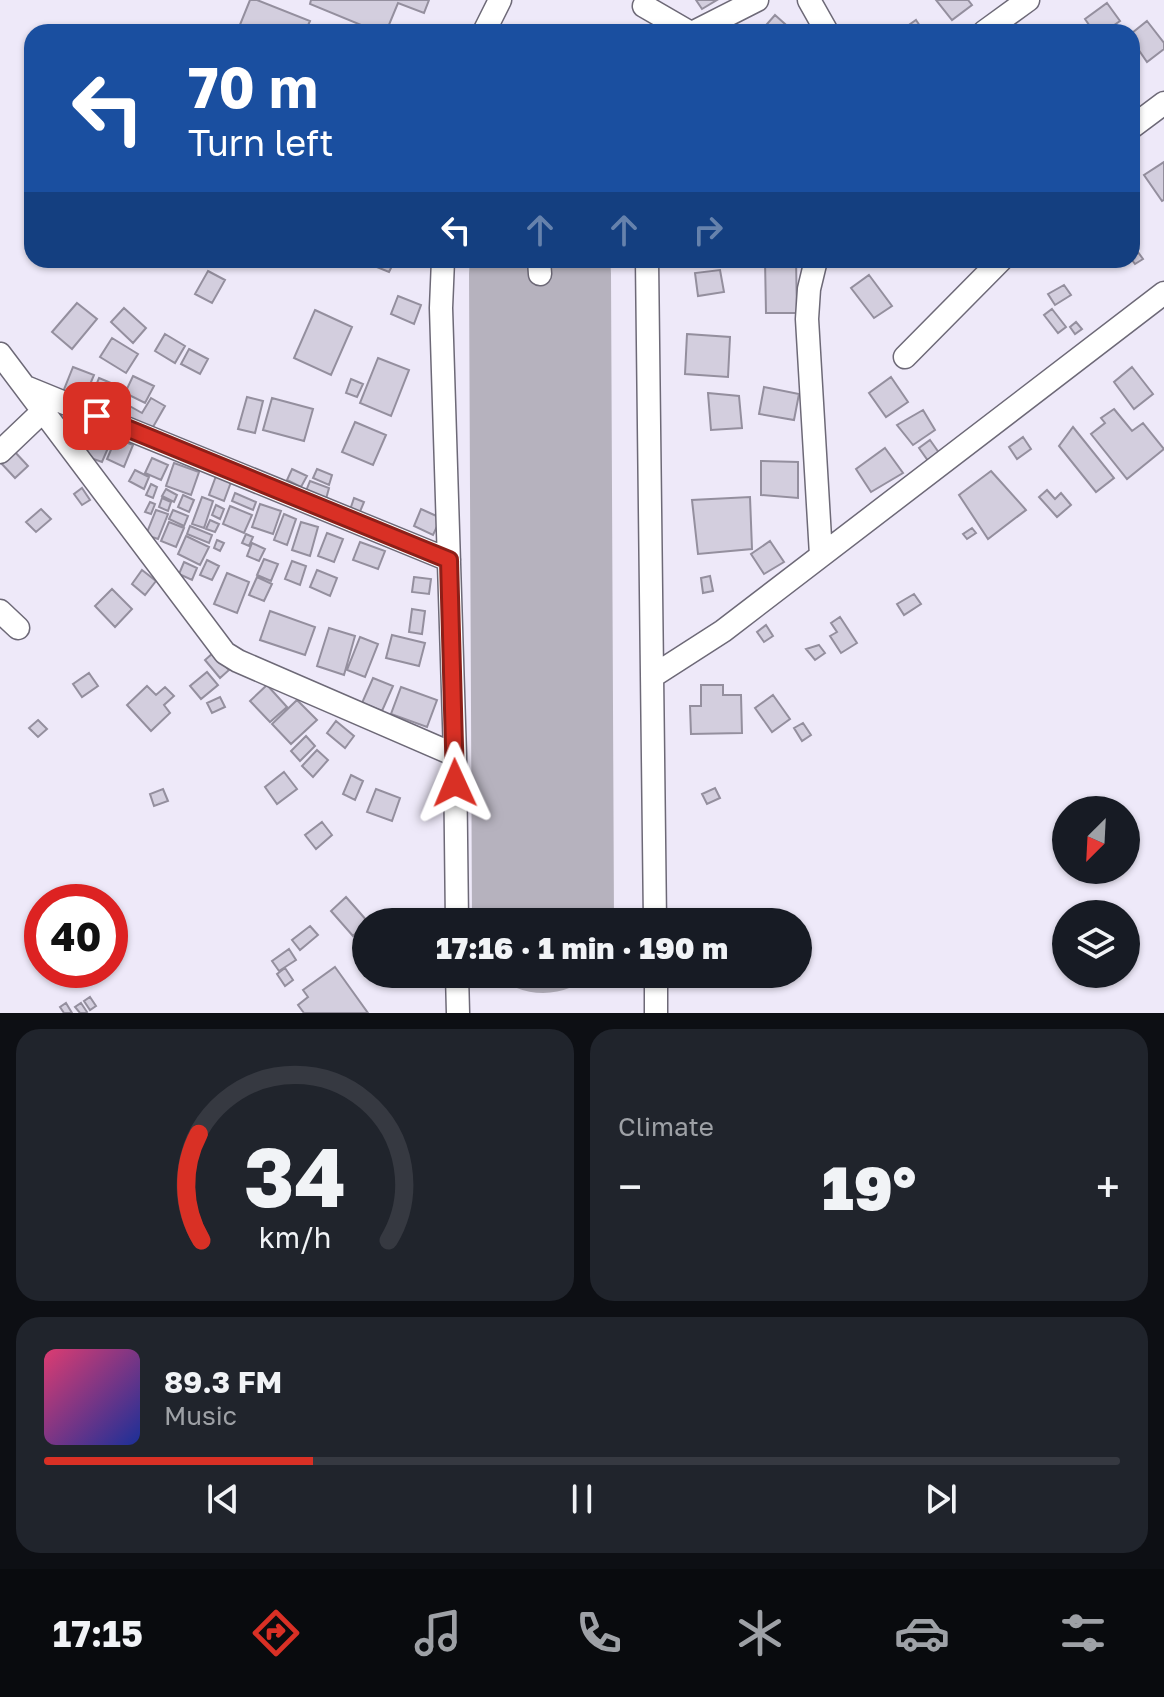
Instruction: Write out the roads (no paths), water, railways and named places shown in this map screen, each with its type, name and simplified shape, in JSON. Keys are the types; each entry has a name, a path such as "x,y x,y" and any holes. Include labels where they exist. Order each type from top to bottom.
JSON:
{"street":[{"path":"488,24 500,0"},
{"path":"708,24 757,0"},
{"path":"809,0 822,24"},
{"path":"995,24 1028,0"},
{"path":"643,3 678,24"},
{"path":"643,3 644,24"},
{"path":"1140,121 1164,103"},
{"path":"443,268 441,308 457,908"},
{"path":"647,268 655,908"},
{"path":"814,268 807,319 821,555"},
{"path":"905,357 993,268"},
{"path":"653,676 723,631 1164,293"},
{"path":"0,354 225,653 455,755"},
{"path":"26,387 449,560"},
{"path":"0,452 43,411"},
{"path":"0,611 18,628"},
{"path":"457,988 458,1013"},
{"path":"656,988 656,1013"}]}
